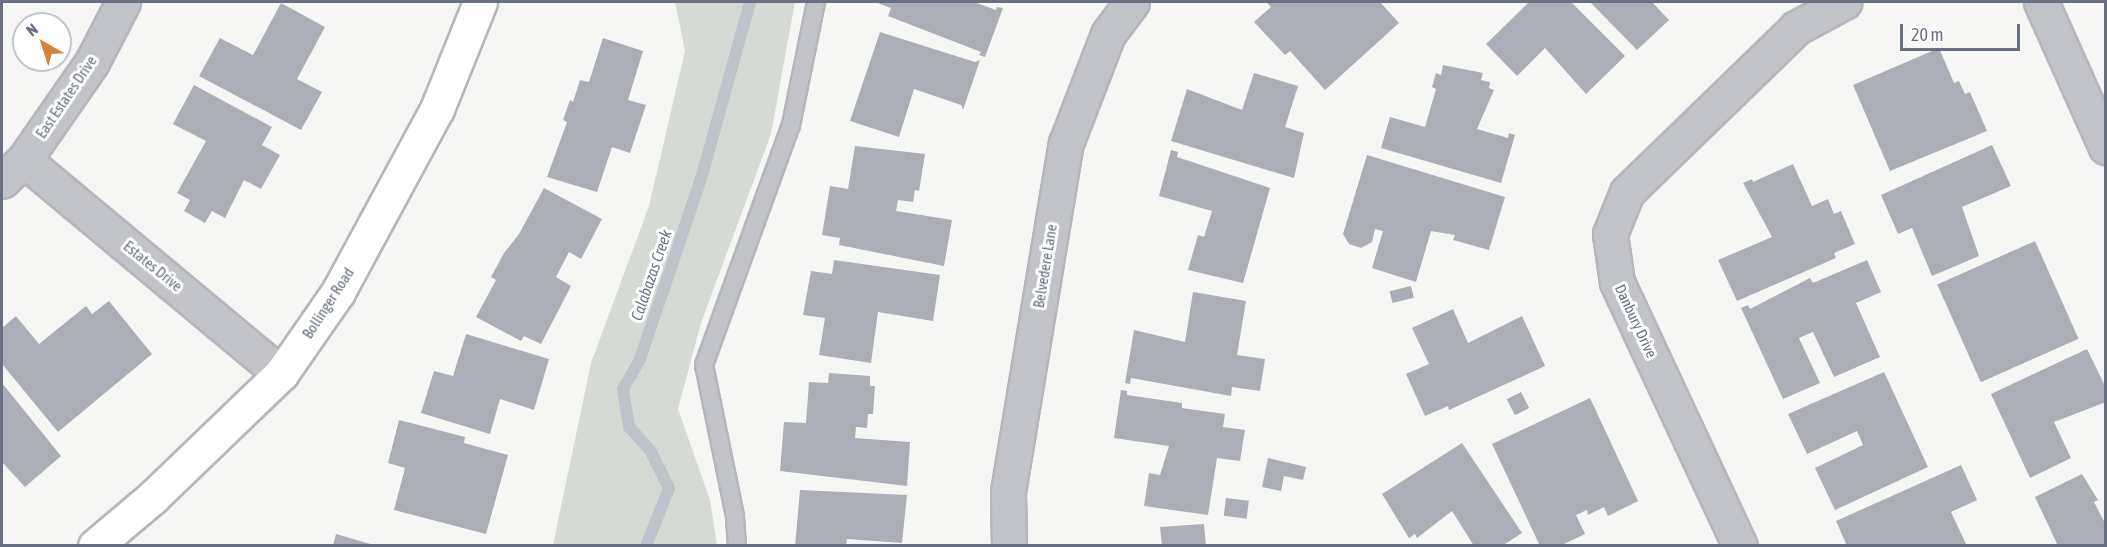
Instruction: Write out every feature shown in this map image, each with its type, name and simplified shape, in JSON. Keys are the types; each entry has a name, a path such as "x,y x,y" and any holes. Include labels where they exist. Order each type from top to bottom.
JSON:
{"main road":[{"name":"Bollinger Road","path":"95,546 153,497 281,374 338,292 437,109 480,2"}],"street":[{"name":"East Estates Drive","path":"13,170 92,62 123,2"},
{"name":"Belvedere Lane","path":"1009,546 1008,492 1066,143 1108,34 1132,2"},
{"name":"Danbury Drive","path":"1740,546 1617,282 1610,234 1627,192 1796,28 1844,2"},
{"path":"2041,2 2106,147"},
{"name":"Estates Drive","path":"13,170 281,374"}],"lane":[{"path":"737,546 735,516 704,365 791,125 816,2"}],"shaded area":[{"path":"675,2 795,2 771,134 701,323 678,409 710,500 717,545 553,545 591,363 649,206 685,51"}],"building":[{"path":"875,2 974,2 996,10 997,7 1003,8 985,57 979,55 981,52 888,16 891,8"},
{"path":"1266,2 1380,2 1399,23 1325,90 1290,51 1285,55 1254,22 1271,7"},
{"path":"1529,2 1571,2 1625,56 1586,94 1545,48 1517,76 1486,44"},
{"path":"1590,2 1652,2 1669,20 1637,50"},
{"path":"281,3 325,27 297,79 322,92 301,130 199,76 220,38 253,55"},
{"path":"880,32 975,62 980,60 963,110 961,105 914,89 899,137 850,121"},
{"path":"603,38 643,51 628,100 646,105 630,153 612,147 597,192 547,177 567,122 563,120 570,100 573,102 580,80 589,82"},
{"path":"1939,48 1954,83 1959,81 1965,94 1970,92 1987,131 1890,171 1853,85"},
{"path":"1443,65 1483,73 1481,80 1490,82 1489,88 1494,90 1477,129 1508,138 1509,133 1515,135 1501,183 1381,148 1390,117 1425,127 1436,89 1432,87 1436,73 1441,75"},
{"path":"1254,73 1298,86 1285,127 1304,133 1294,178 1171,141 1187,89 1242,110"},
{"path":"194,85 272,127 262,145 280,155 261,189 244,180 225,218 212,211 205,223 184,211 190,200 177,193 206,141 173,124"},
{"path":"1992,145 2011,186 1962,207 1979,256 1932,276 1912,228 1898,234 1881,195"},
{"path":"855,146 925,154 919,191 915,190 913,202 898,200 896,211 952,220 944,266 839,245 840,238 822,235 830,186 848,189"},
{"path":"1171,150 1178,152 1177,157 1270,188 1243,283 1188,270 1198,235 1204,237 1212,211 1159,196"},
{"path":"1367,155 1505,197 1489,250 1453,240 1455,235 1431,231 1416,282 1372,268 1383,231 1375,229 1372,242 1361,248 1349,244 1343,234"},
{"path":"1793,164 1812,206 1828,199 1834,214 1841,211 1855,244 1834,253 1836,258 1737,301 1718,260 1772,237 1743,183 1752,179 1753,182"},
{"path":"544,188 602,219 581,259 569,252 556,277 571,286 541,344 524,336 521,341 476,317 496,280 491,277 504,253 519,234"},
{"path":"2035,241 2079,339 1981,382 1937,285"},
{"path":"834,260 940,275 933,321 878,312 871,363 819,355 825,318 803,315 811,271 832,274"},
{"path":"1867,260 1881,292 1856,303 1880,357 1834,377 1813,332 1799,338 1820,383 1783,399 1741,308 1748,305 1750,309 1810,278 1813,283"},
{"path":"1411,286 1414,298 1393,303 1390,291"},
{"path":"1193,292 1246,301 1237,355 1265,359 1260,391 1232,387 1231,396 1131,378 1130,384 1125,383 1134,330 1185,342"},
{"path":"109,301 152,354 58,432 2,364 2,328 16,316 39,344 86,306 92,314"},
{"path":"1453,309 1468,343 1522,316 1545,366 1449,410 1448,406 1425,416 1406,374 1429,364 1412,328"},
{"path":"466,334 549,359 534,410 500,399 490,434 421,413 434,371 453,376"},
{"path":"2087,349 2106,388 2106,402 2054,422 2071,458 2030,478 1991,394"},
{"path":"1884,372 1928,467 1835,510 1815,468 1863,445 1857,431 1807,454 1788,414"},
{"path":"829,373 870,376 870,386 875,386 873,414 868,414 867,428 856,427 855,438 910,442 907,486 780,471 784,422 806,423 809,382 828,383"},
{"path":"2,383 61,456 25,487 2,462"},
{"path":"1121,390 1127,391 1127,395 1182,403 1182,408 1225,414 1223,427 1245,430 1240,461 1217,458 1208,515 1144,506 1149,473 1160,475 1169,446 1114,438"},
{"path":"1521,392 1529,408 1515,415 1507,399"},
{"path":"1590,398 1638,501 1608,516 1604,507 1588,515 1587,510 1576,515 1585,534 1560,546 1540,546 1492,444"},
{"path":"399,420 465,437 464,443 508,455 486,534 394,510 405,468 388,463"},
{"path":"1462,443 1522,533 1502,546 1474,546 1452,511 1417,538 1415,534 1409,538 1382,494"},
{"path":"1268,458 1306,467 1303,480 1284,476 1281,491 1262,487"},
{"path":"1961,465 1977,500 1951,512 1967,546 1847,546 1836,521"},
{"path":"2082,474 2098,500 2094,502 2106,525 2106,546 2058,546 2035,497"},
{"path":"800,490 907,495 902,543 847,539 846,546 795,546"},
{"path":"1226,498 1249,501 1247,519 1224,516"},
{"path":"1204,524 1206,546 1162,546 1160,527"},
{"path":"336,534 374,545 374,546 333,546"}],"waterway":[{"name":"Calabazas Creek","path":"646,546 669,488 650,450 629,427 623,389 640,359 701,179 750,2"}]}
